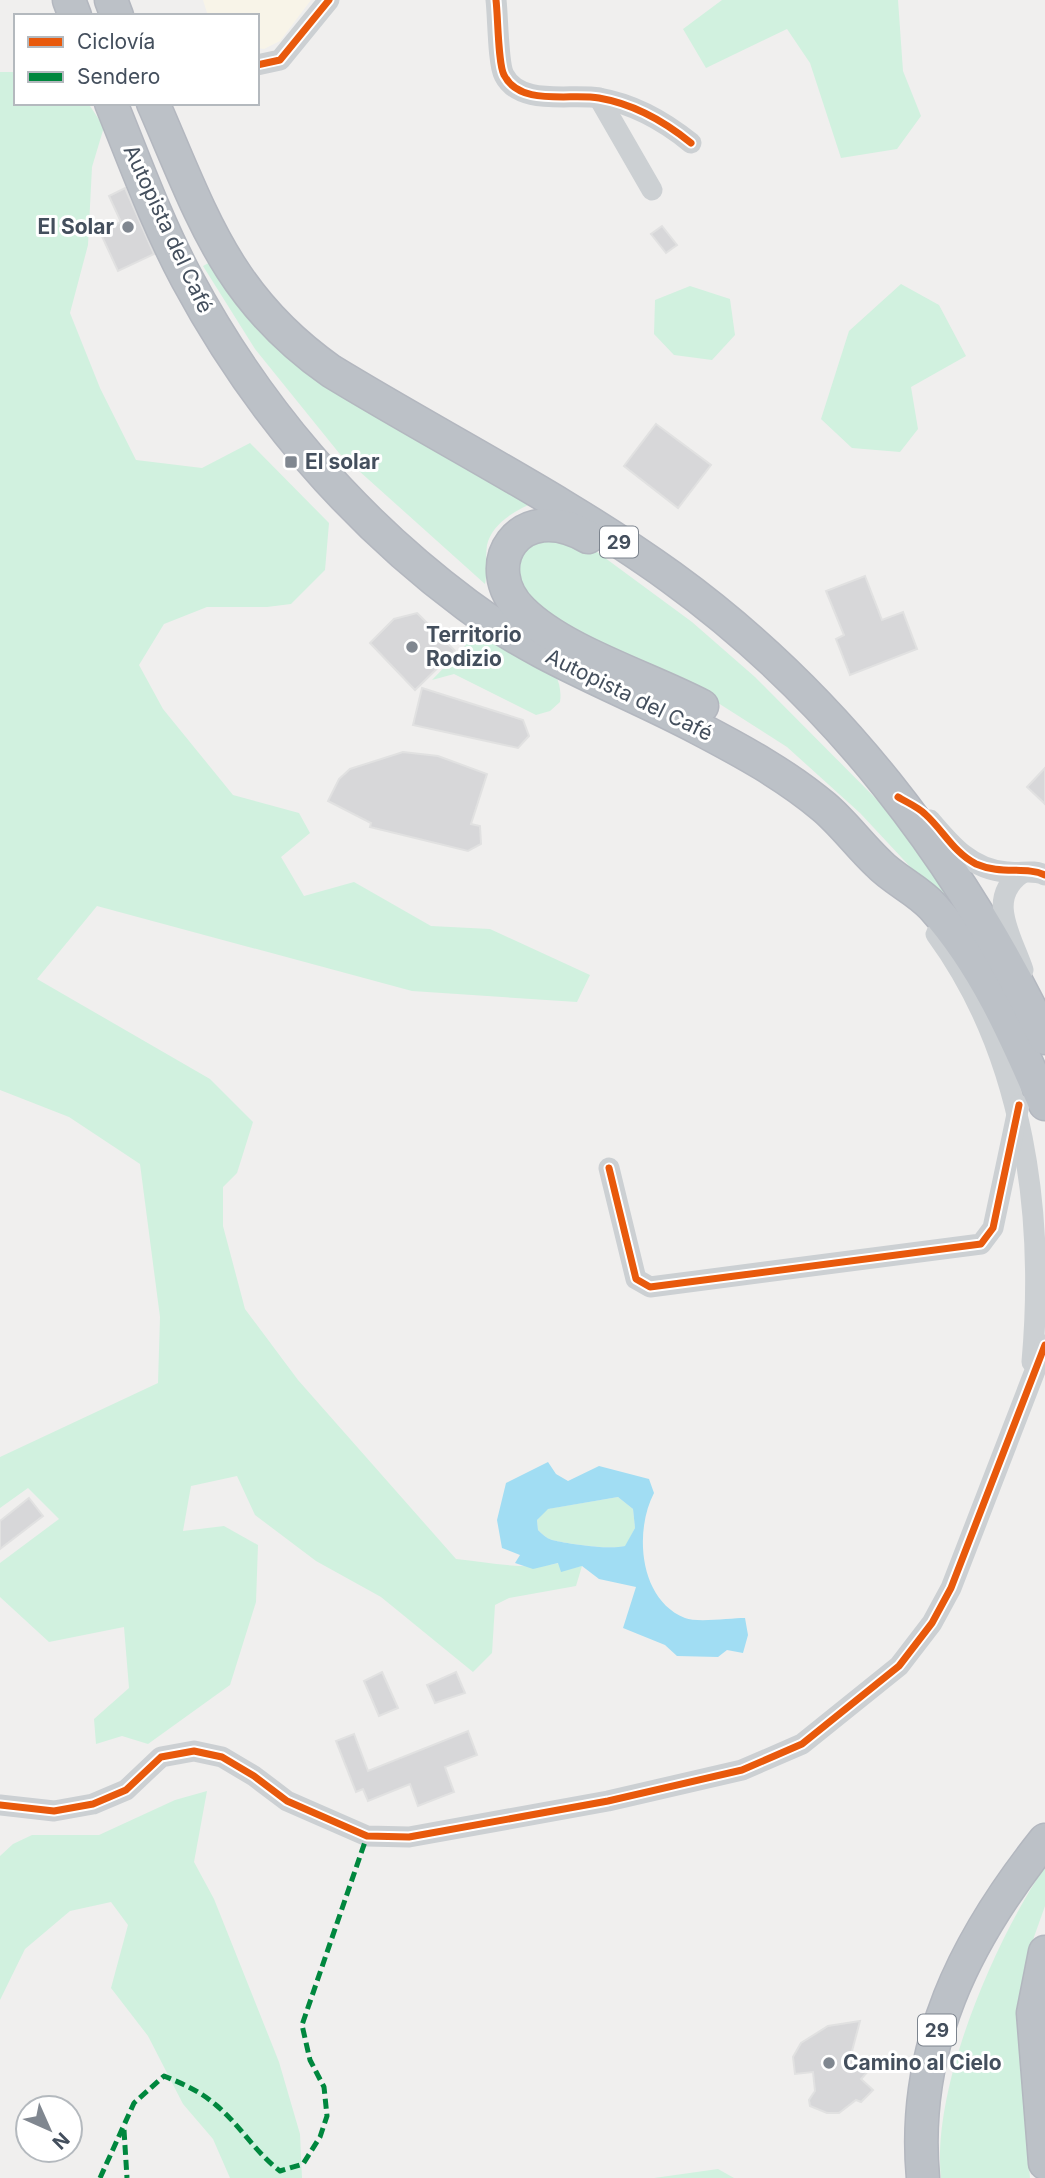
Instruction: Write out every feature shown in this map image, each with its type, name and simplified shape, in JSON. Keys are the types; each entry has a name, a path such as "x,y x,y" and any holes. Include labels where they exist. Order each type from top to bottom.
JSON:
{"highway":[{"name":"Autopista del Café","path":"112,105 161,223 204,309 262,400 328,480 426,571 495,625 552,659 695,726 778,773 826,808 889,875 930,904 974,962 1015,1035 1032,1105"},
{"name":"Autopista del Café","path":"154,105 228,267 245,292 284,334 331,371 572,511 642,557 727,621 792,680 898,797 954,875 1040,1029"},
{"path":"778,773 748,731 577,647 529,618 510,596 505,581 507,553 522,532 533,526 544,523 572,528 664,589 755,662 792,680"},
{"name":"29","path":"923,2178 922,2123 926,2079 943,2010 966,1956 1045,1840"},
{"path":"937,2178 940,2101 947,2068 961,2016 999,1932 1005,1897"},
{"path":"1045,1952 1033,2013 1045,2163"}],"street":[{"path":"259,65 280,60 329,0"},
{"path":"496,0 502,69 505,78 524,93 599,98 666,122 691,142"},
{"path":"599,98 652,190"},
{"path":"898,797 925,813 962,855 975,863 1004,872 1037,872 1045,875"},
{"path":"1022,873 1006,888 1002,911 1040,1029"},
{"path":"609,1168 636,1279 650,1287 981,1244 993,1228 1032,1105"},
{"path":"1023,1402 1038,1318 1041,1275 1032,1105"},
{"path":"0,1805 54,1811 93,1804 126,1790 162,1758 194,1751 222,1757 254,1776 287,1801 367,1836 410,1837 608,1801 742,1770 802,1744 899,1666 932,1622 951,1588 1045,1345"}],"shaded area":[{"path":"203,0 311,0 280,41 264,49 259,48 259,14 207,14"}],"green space":[{"path":"722,0 898,0 903,71 921,116 897,149 841,158 810,63 787,29 706,68 683,29"},
{"path":"0,72 14,72 14,105 89,105 104,127 92,167 88,245 70,313 100,388 136,460 202,468 250,443 329,523 325,570 291,604 267,607 207,607 164,624 139,665 163,709 233,795 299,813 310,833 281,857 304,896 354,882 431,926 490,929 590,975 577,1002 412,991 97,906 37,979 210,1079 253,1122 237,1173 223,1187 223,1226 245,1309 298,1380 456,1559 521,1566 559,1563 561,1571 582,1566 576,1586 509,1598 495,1605 492,1653 473,1672 381,1597 316,1561 255,1515 237,1476 191,1486 183,1531 224,1526 258,1545 256,1602 230,1685 148,1744 122,1736 96,1744 94,1719 129,1688 124,1627 49,1642 0,1597 0,1563 59,1519 28,1488 0,1508 0,1457 158,1383 160,1317 140,1164 69,1117 0,1090"},
{"path":"212,261 273,337 535,502 513,513 494,530 487,545 485,584 339,453 255,349 203,266"},
{"path":"901,284 939,305 966,356 911,387 918,429 900,452 852,448 821,419 849,331"},
{"path":"690,286 730,299 735,335 712,360 674,355 654,334 655,300"},
{"path":"578,538 692,622 755,677 921,844 968,910 956,916 860,813 787,747 704,694 600,644 527,603 513,573 524,543"},
{"path":"486,624 525,646 547,664 560,687 560,702 550,711 536,715 454,674 432,680"},
{"path":"618,1497 633,1509 635,1528 626,1546 600,1547 559,1542 538,1530 537,1520 547,1509"},
{"path":"207,1791 194,1862 214,1899 279,2062 300,2134 302,2178 230,2178 213,2139 183,2104 148,2036 111,1988 128,1925 111,1902 70,1911 25,1949 0,2000 0,1856 13,1844 32,1835 99,1835 175,1800"},
{"path":"1045,1867 1045,1906 1034,1937 1017,2014 1030,2178 941,2178 941,2142 946,2102 970,2017 1006,1934"},
{"path":"718,2169 734,2178 654,2178"}],"water":[{"path":"548,1462 556,1474 568,1481 599,1466 649,1479 654,1493 644,1526 643,1545 650,1581 658,1596 670,1609 685,1618 745,1618 748,1635 743,1653 727,1650 718,1657 677,1656 665,1645 623,1628 636,1587 599,1579 582,1566 561,1572 558,1563 533,1569 515,1563 520,1555 502,1548 497,1520 506,1483","holes":["618,1497 633,1509 635,1528 625,1546 599,1547 559,1542 538,1530 537,1520 548,1509"]}],"building":[{"name":"El Solar","path":"125,188 154,254 118,271 100,232 121,222 109,196"},
{"path":"662,226 677,245 666,253 651,234"},
{"path":"656,424 711,465 678,508 624,466"},
{"path":"865,576 882,620 903,612 917,649 850,675 836,639 844,635 826,591"},
{"name":"Territorio Rodizio","path":"417,613 455,651 415,690 370,643 394,619"},
{"path":"422,688 523,720 529,736 518,748 413,725"},
{"path":"403,752 438,756 487,774 471,824 480,826 481,844 468,851 370,827 371,823 328,801 339,779 350,769"},
{"path":"1045,768 1045,804 1027,787"},
{"path":"29,1498 43,1516 0,1549 0,1521"},
{"path":"382,1672 398,1708 379,1716 364,1681"},
{"path":"456,1672 465,1693 435,1703 427,1685"},
{"path":"468,1731 477,1755 445,1767 454,1792 418,1806 410,1784 368,1801 363,1789 356,1792 336,1741 354,1734 368,1771"},
{"name":"Camino al Cielo","path":"860,2021 852,2051 870,2069 861,2079 873,2090 861,2102 856,2100 839,2113 827,2113 810,2106 809,2100 815,2091 813,2072 795,2074 793,2057 801,2043 828,2026"}],"marked path":[{"path":"100,2178 134,2103 164,2076 198,2092 216,2105 280,2171 303,2164 320,2137 327,2116 324,2087 310,2060 302,2025 367,1836"},
{"path":"124,2130 127,2178"}],"cycle path":[{"path":"259,65 280,60 329,0"},
{"path":"496,0 502,69 512,85 534,95 599,98 624,104 659,121 691,143"},
{"path":"898,797 922,811 961,854 976,864 1045,875"},
{"path":"609,1168 636,1279 650,1287 981,1244 993,1228 1019,1105"},
{"path":"0,1805 54,1811 93,1804 126,1790 161,1757 194,1751 222,1757 254,1776 287,1801 367,1836 409,1837 608,1801 742,1770 802,1744 899,1666 932,1623 951,1588 1045,1345"}],"place":[{"name":"El Solar","path":"128,227"},
{"name":"El solar","path":"291,462"},
{"name":"Territorio Rodizio","path":"412,647"},
{"name":"Camino al Cielo","path":"829,2063"}]}
